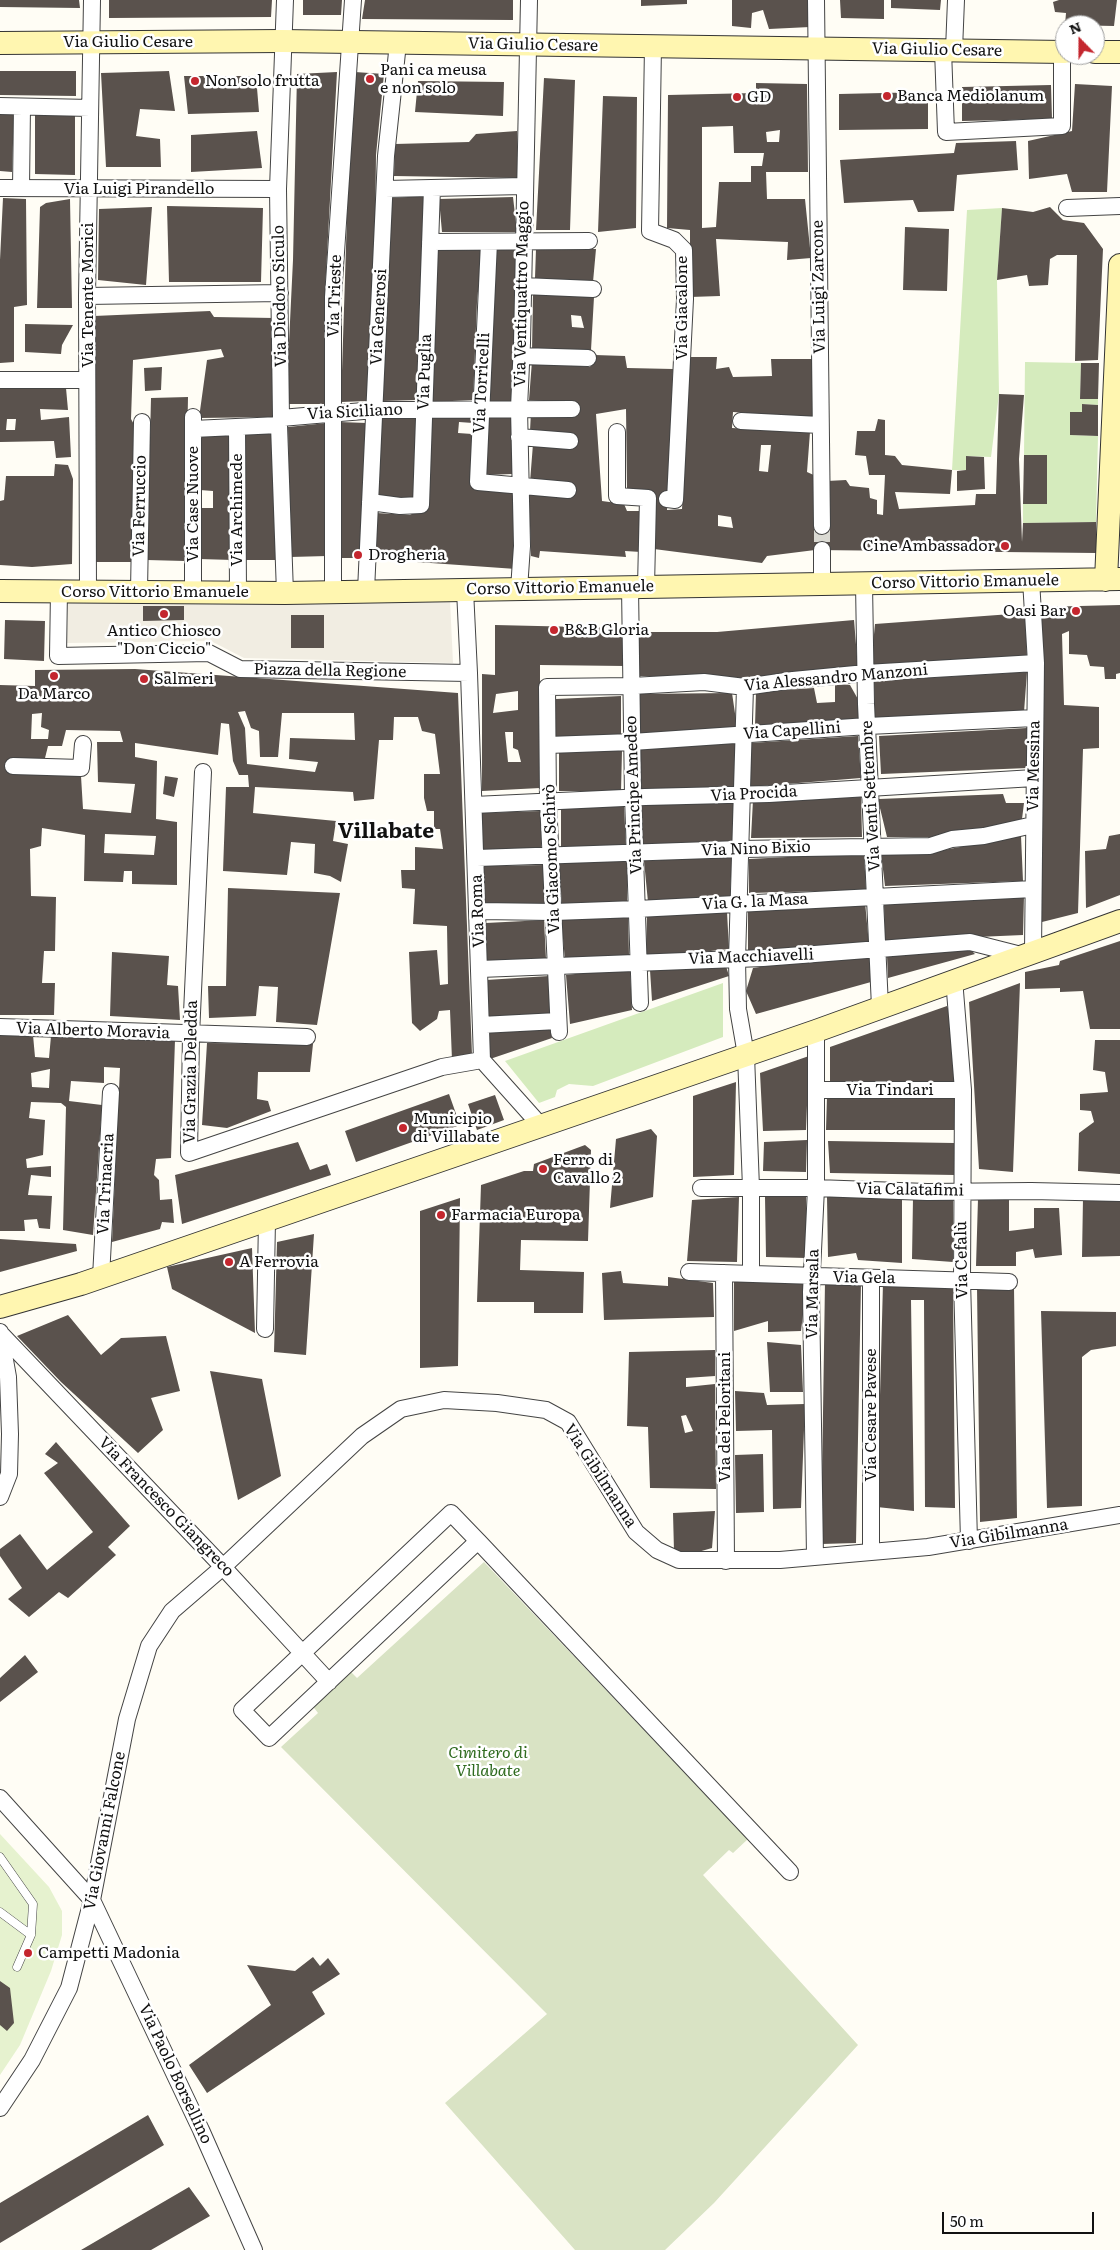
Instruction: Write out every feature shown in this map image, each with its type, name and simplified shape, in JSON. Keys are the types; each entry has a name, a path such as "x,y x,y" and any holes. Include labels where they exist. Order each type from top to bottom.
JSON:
{"main road":[{"name":"Via Giulio Cesare","path":"0,43 282,41 1055,52"},
{"path":"1105,52 1120,52"},
{"path":"1113,580 1120,265"},
{"name":"Corso Vittorio Emanuele","path":"0,591 88,590 284,593 1113,580"},
{"path":"0,1307 101,1277 267,1220 342,1197 816,1031 1027,953 1120,921"}],"street":[{"name":"Via Tenente Morici","path":"88,590 87,296 92,0"},
{"name":"Via Diodoro Siculo","path":"284,593 278,190 285,0"},
{"name":"Via Trieste","path":"333,592 334,297 345,99 353,0"},
{"name":"Via Ventiquattro Maggio","path":"519,589 522,546 519,408 529,0"},
{"name":"Via Luigi Zarcone","path":"816,0 822,526"},
{"path":"956,0 949,50 946,132 1062,126 1063,65"},
{"name":"Via Generosi","path":"366,591 386,156 398,43"},
{"name":"Via Giacalone","path":"653,46 650,231 674,240 684,250 685,299 661,499"},
{"path":"0,106 90,108"},
{"path":"21,188 22,107"},
{"path":"385,189 524,186"},
{"name":"Via Luigi Pirandello","path":"0,188 278,190"},
{"name":"Via Puglia","path":"370,502 400,506 421,505 432,188"},
{"path":"1067,208 1120,206"},
{"path":"430,242 589,242"},
{"name":"Via Torricelli","path":"489,242 478,482 520,484"},
{"path":"523,286 593,289"},
{"path":"87,296 280,293"},
{"path":"521,356 588,358"},
{"path":"0,380 87,380"},
{"name":"Via Siciliano","path":"193,423 237,428 375,410 572,409"},
{"path":"741,421 820,425"},
{"name":"Via Ferruccio","path":"139,591 142,422"},
{"name":"Via Case Nuove","path":"192,592 193,423"},
{"name":"Via Archimede","path":"237,428 238,592"},
{"path":"617,432 616,496 661,499 638,587"},
{"path":"519,437 570,441"},
{"path":"520,484 568,490"},
{"path":"822,550 822,585"},
{"name":"Via Messina","path":"1027,953 1033,889 1036,664 1031,580"},
{"name":"Via Venti Settembre","path":"864,584 872,846 880,1007"},
{"name":"Via Principe Amedeo","path":"638,587 632,686 632,742 640,1003"},
{"path":"464,590 468,673"},
{"name":"Piazza della Regione","path":"59,591 58,656 209,653 240,669 468,673"},
{"name":"Via Alessandro Manzoni","path":"547,687 632,686 704,682 745,687 866,673 1036,664"},
{"name":"Via Roma","path":"468,673 477,858 482,1060"},
{"name":"Via Giacomo Schirò","path":"481,1025 559,1026 548,801 547,687"},
{"path":"745,687 736,959 738,1009 746,1055 751,1188 751,1274"},
{"name":"Via Capellini","path":"548,745 632,742 868,726 1035,718"},
{"path":"13,766 81,768 83,744"},
{"name":"Via Grazia Deledda","path":"203,772 190,1035 189,1153 442,1067 482,1060"},
{"name":"Via Procida","path":"474,805 633,797 742,795 1034,778"},
{"name":"Via Nino Bixio","path":"477,858 740,849 930,846 952,839 984,836 1033,825"},
{"name":"Via G. la Masa","path":"478,911 554,912 637,909 1033,889"},
{"name":"Via Macchiavelli","path":"480,969 736,959 970,942 1027,953"},
{"name":"Via Cefalù","path":"954,980 963,1090 962,1280 969,1541"},
{"name":"Via Alberto Moravia","path":"0,1027 190,1035 307,1037"},
{"name":"Via Marsala","path":"815,1557 812,1277 816,1188 816,1031"},
{"path":"482,1060 541,1126"},
{"name":"Via Tindari","path":"817,1090 963,1090"},
{"name":"Via Trinacria","path":"101,1277 111,1092"},
{"name":"Via Calatafimi","path":"701,1188 816,1188 927,1192 1030,1191 1120,1194"},
{"path":"265,1329 267,1220"},
{"name":"Via Gela","path":"689,1272 1009,1282"},
{"name":"Via dei Peloritani","path":"724,1273 726,1561"},
{"name":"Via Cesare Pavese","path":"871,1278 871,1552"},
{"path":"0,1333 10,1434 9,1474 0,1497"},
{"name":"Via Francesco Giangreco","path":"0,1333 224,1567 328,1682"},
{"name":"Via Gibilmanna","path":"224,1567 362,1436 401,1409 444,1400 497,1403 546,1410 568,1422 636,1532 657,1550 679,1560 726,1561 815,1557 928,1547 1120,1515"},
{"path":"478,1541 269,1738 242,1710 451,1513 478,1541 790,1872"},
{"name":"Via Giovanni Falcone","path":"0,2108 32,2060 69,1988 92,1900 126,1719 149,1646 172,1611 224,1567"},
{"name":"Via Paolo Borsellino","path":"0,1798 92,1900 201,2130 254,2250"}],"lane":[{"path":"0,1857 33,1904 31,1935 17,1967"},
{"path":"0,1912 31,1935"}],"green space":[{"path":"1002,208 997,280 999,394 991,457 966,456 966,470 952,470 967,210"},
{"path":"1025,362 1081,363 1080,399 1098,399 1098,405 1082,404 1082,412 1070,412 1070,435 1098,436 1096,522 1023,523 1023,504 1047,504 1047,456 1024,455"},
{"path":"723,983 723,1037 593,1086 569,1084 557,1090 555,1097 539,1103 505,1061"},
{"name":"Cimitero di Villabate","path":"484,1562 748,1839 733,1853 729,1850 703,1875 858,2045 714,2203 665,2250 575,2250 445,2103 547,2014 281,1747 318,1713 311,1704 349,1670 357,1678"},
{"name":"Campetti Madonia","path":"0,1834 49,1887 62,1911 62,1935 51,1971 20,2045 0,2075"}],"shaded area":[{"path":"450,600 453,663 244,658 211,641 67,643 68,603"}],"building":[{"path":"0,0 79,0 80,8 0,7"},
{"path":"109,0 272,0 271,17 109,18"},
{"path":"303,0 342,0 341,15 303,15"},
{"path":"365,0 513,0 513,20 362,19"},
{"path":"641,0 687,0 687,4 641,6"},
{"path":"732,0 808,0 810,27 769,29 763,10 752,13 751,28 732,26"},
{"path":"840,0 884,0 884,19 841,18"},
{"path":"891,0 941,0 940,10 891,8"},
{"path":"1059,0 1117,0 1114,26 1105,26 1105,15 1066,15 1066,13 1055,12 1053,2"},
{"path":"0,71 76,71 76,96 0,95"},
{"path":"169,71 175,111 140,109 136,136 160,139 161,167 106,167 101,73"},
{"path":"337,72 325,291 327,404 286,404 293,260 297,74"},
{"path":"355,72 384,74 376,155 375,239 367,401 341,402 350,122"},
{"path":"184,76 256,76 259,112 188,114"},
{"path":"544,78 575,80 570,230 536,230"},
{"path":"418,81 504,82 503,116 415,112"},
{"path":"756,83 807,84 808,172 766,172 767,199 805,199 811,258 787,260 788,242 716,239 720,296 690,297 690,230 667,228 668,95 756,93","holes":["733,126 734,153 764,153 762,166 751,166 751,182 719,182 716,227 702,228 702,127","780,130 779,142 767,142 766,132"]},
{"path":"1075,84 1112,86 1107,192 1072,192 1067,174 1029,179 1028,141 1072,131"},
{"path":"1051,85 1052,119 962,121 962,87"},
{"path":"928,92 928,129 839,130 839,94"},
{"path":"603,96 637,97 636,228 598,232"},
{"path":"35,111 75,111 75,175 35,174"},
{"path":"0,113 14,113 12,172 0,171"},
{"path":"257,131 262,168 191,172 191,135"},
{"path":"517,131 517,178 394,176 395,144 469,142 476,134"},
{"path":"1016,141 1018,170 957,175 954,211 918,212 913,200 844,203 840,160 954,153 956,143"},
{"path":"424,196 417,400 383,401 392,198"},
{"path":"513,197 517,232 442,232 439,199"},
{"path":"3,198 26,199 27,305 14,307 14,362 0,363 0,260"},
{"path":"70,199 72,308 37,308 40,207 46,203"},
{"path":"167,206 263,208 261,282 169,282"},
{"path":"152,207 146,285 98,280 99,209"},
{"path":"1050,207 1063,220 1084,223 1103,249 1098,360 1075,361 1077,255 1057,255 1050,259 1048,285 1029,286 1027,275 997,280 1002,208 1033,212"},
{"path":"905,227 949,229 947,291 903,290"},
{"path":"496,247 519,248 514,401 490,402"},
{"path":"482,249 477,302 473,400 431,402 436,250"},
{"path":"536,249 596,249 593,282 535,278"},
{"path":"533,293 594,297 591,350 570,352 532,351","holes":["571,315 581,316 584,328 572,327"]},
{"path":"210,311 214,317 274,318 273,417 199,418 207,360 224,357 221,349 133,360 131,419 137,430 133,562 94,562 94,316"},
{"path":"25,324 73,325 62,345 61,354 25,352"},
{"path":"595,355 625,356 627,368 673,369 667,510 682,509 690,357 717,357 716,369 729,367 733,377 772,376 771,359 813,359 816,418 733,412 732,428 810,432 807,472 827,481 846,480 850,486 869,488 870,498 877,500 877,514 883,515 885,475 869,475 866,456 855,455 857,431 875,431 878,419 885,420 885,455 895,456 902,465 952,470 950,494 895,492 899,509 975,505 976,494 996,494 999,394 1024,395 1019,459 1022,542 1023,523 1096,522 1096,553 815,550 767,556 762,563 654,549 653,492 627,489 626,409 596,414 602,501 624,504 627,511 643,511 641,552 625,551 626,557 540,551 539,558 531,556 529,495 574,496 574,486 530,482 533,444 530,431 531,412 574,403 529,400 532,361 590,367","holes":["761,445 771,445 768,472 759,471","718,515 731,517 733,528 718,526"]},
{"path":"1081,363 1099,363 1098,399 1080,399"},
{"path":"162,367 161,390 145,391 144,368"},
{"path":"66,388 68,410 40,409 41,420 69,417 71,457 56,458 54,441 0,442 0,389","holes":["7,419 16,419 15,430 6,430"]},
{"path":"188,397 185,561 147,560 151,398"},
{"path":"1082,404 1098,405 1098,436 1070,435 1070,412 1082,412"},
{"path":"417,412 415,499 378,499 381,413"},
{"path":"473,413 473,423 459,422 458,433 472,434 472,487 512,489 517,535 516,569 374,559 376,513 410,515 423,508 430,414"},
{"path":"513,414 512,474 486,475 488,415"},
{"path":"339,422 367,423 362,558 338,558"},
{"path":"327,423 327,556 290,557 288,427"},
{"path":"274,433 279,560 242,560 243,435"},
{"path":"202,435 233,435 233,560 199,559 200,508 213,508 213,491 200,490"},
{"path":"1024,455 1047,455 1047,504 1023,504"},
{"path":"966,456 984,457 985,489 957,491 957,471 966,470"},
{"path":"55,464 68,465 73,479 72,564 32,567 0,565 0,501 4,500 6,476 54,476"},
{"path":"1120,605 1120,673 1116,674 1116,679 1105,679 1104,667 1090,666 1087,655 1069,654 1069,631 1062,634 1064,705 1099,707 1099,748 1083,749 1078,913 1042,922 1040,607"},
{"path":"143,606 184,606 184,620 143,621"},
{"path":"1025,613 1027,658 871,665 875,624"},
{"path":"291,615 324,615 324,648 291,648"},
{"path":"5,620 45,621 44,661 4,659"},
{"path":"854,620 858,669 744,678 638,676 636,632 717,632"},
{"path":"495,625 623,628 625,666 540,665 540,788 482,791 482,674 495,675","holes":["518,691 518,710 493,713 496,694","505,732 513,732 513,748 518,750 521,762 508,762"]},
{"path":"135,669 458,693 472,1055 452,1060 450,1010 439,1011 437,1019 420,1031 412,1023 409,952 437,950 440,985 448,984 447,926 413,924 415,889 402,888 401,870 415,870 415,847 443,849 440,829 434,829 434,811 427,811 424,798 424,774 440,774 435,734 422,731 418,717 394,717 393,740 379,740 374,799 354,801 353,792 255,787 253,813 336,821 333,841 348,844 341,882 330,876 314,873 315,844 291,842 287,875 223,871 226,787 249,787 248,775 239,775 233,761 229,724 221,723 218,755 135,743 135,757 157,761 156,819 177,822 177,885 132,884 132,871 124,871 123,882 84,881 85,835 42,828 41,846 30,849 31,896 56,897 55,951 44,951 42,983 55,983 54,1015 0,1015 0,685 35,686 35,670","holes":["245,711 251,728 259,731 260,757 278,757 282,713 354,713 355,740 290,738 289,759 318,762 315,772 247,764 245,728 238,712","42,713 41,727 49,730 48,739 31,739 32,714","66,730 120,731 123,742 97,742 98,782 135,784 131,813 83,809 81,776 14,759 45,758 48,746 62,746","105,834 156,836 154,855 104,853"]},
{"path":"1027,672 1024,712 875,718 874,681"},
{"path":"835,683 850,685 859,701 859,722 755,726 756,692 814,688 817,703 835,702"},
{"path":"732,693 737,727 639,734 636,694"},
{"path":"621,696 621,738 555,740 556,699"},
{"path":"1027,728 1028,768 881,774 879,736"},
{"path":"858,736 861,778 748,787 751,743"},
{"path":"736,742 736,786 640,790 641,749"},
{"path":"559,751 622,751 621,791 559,791"},
{"path":"165,776 178,778 174,797 163,794"},
{"path":"1003,794 1006,803 1024,803 1022,819 985,828 958,830 931,837 887,837 879,804 879,799"},
{"path":"861,797 862,837 751,838 753,800"},
{"path":"735,803 735,844 643,846 641,804"},
{"path":"624,806 626,846 561,848 561,808"},
{"path":"541,811 541,851 481,852 479,813"},
{"path":"1120,834 1120,895 1086,908 1085,851 1106,849 1109,836"},
{"path":"1021,836 1023,881 885,886 881,853 938,851"},
{"path":"864,853 866,890 749,893 749,859"},
{"path":"732,856 730,897 648,902 644,861"},
{"path":"627,860 627,904 562,906 559,862"},
{"path":"544,865 545,903 483,905 484,866"},
{"path":"228,888 340,893 317,1025 276,1022 278,987 259,986 256,1016 209,1018 208,986 226,986"},
{"path":"1024,896 1023,935 885,941 884,904"},
{"path":"865,902 869,945 748,952 748,908"},
{"path":"727,912 729,949 646,958 647,915"},
{"path":"628,914 629,955 565,960 561,917"},
{"path":"544,920 546,959 487,963 486,923"},
{"path":"1120,941 1120,1029 1090,1029 1083,991 1060,992 1060,988 1025,989 1025,972 1059,965 1060,961"},
{"path":"970,949 975,954 888,978 887,956"},
{"path":"112,952 169,956 167,985 178,986 180,1020 110,1016"},
{"path":"870,958 871,982 756,1014 746,991 753,968 780,964"},
{"path":"726,966 729,976 652,1001 650,970"},
{"path":"630,968 632,1010 570,1024 566,975"},
{"path":"549,976 552,1016 487,1018 486,980"},
{"path":"1020,983 1013,1172 979,1169 969,1002"},
{"path":"947,1006 952,1019 957,1082 830,1082 830,1047"},
{"path":"550,1029 552,1038 490,1059 489,1033"},
{"path":"0,1034 33,1035 35,1057 49,1058 51,1036 175,1040 171,1158 156,1159 154,1175 159,1180 160,1200 172,1199 174,1223 162,1222 160,1229 112,1242 120,1068 104,1067 104,1083 71,1081 69,1101 102,1105 93,1235 63,1230 66,1107 61,1103 31,1102 29,1118 45,1120 43,1155 26,1159 27,1168 51,1166 51,1177 31,1175 28,1195 52,1196 50,1229 39,1228 37,1219 24,1220 25,1231 0,1231","holes":["50,1069 49,1088 32,1087 31,1073"]},
{"path":"1095,1040 1120,1040 1120,1174 1078,1171 1079,1133 1094,1122 1091,1111 1080,1110 1080,1094 1108,1092 1105,1072 1093,1070"},
{"path":"207,1043 313,1044 310,1072 258,1072 257,1099 268,1101 271,1111 227,1128 202,1125"},
{"path":"809,1056 806,1130 763,1131 760,1073"},
{"path":"736,1082 734,1175 693,1177 693,1096"},
{"name":"Municipio di Villabate","path":"449,1094 460,1125 356,1162 345,1131"},
{"path":"495,1095 504,1120 477,1130 468,1104"},
{"path":"827,1096 955,1097 958,1130 826,1130"},
{"path":"651,1129 657,1136 653,1197 610,1208 616,1139"},
{"path":"807,1140 806,1172 763,1171 764,1142"},
{"path":"828,1141 954,1143 955,1175 830,1173"},
{"path":"298,1142 310,1170 327,1164 331,1175 182,1224 175,1175"},
{"path":"585,1145 591,1150 588,1241 521,1240 520,1270 584,1272 583,1313 534,1313 534,1302 477,1302 481,1185 524,1171 533,1171 534,1164"},
{"path":"739,1197 737,1262 687,1261 692,1200"},
{"path":"765,1197 806,1197 806,1258 766,1257"},
{"path":"827,1197 902,1197 902,1263 858,1260 856,1253 828,1257"},
{"path":"460,1198 458,1366 420,1368 420,1211"},
{"path":"913,1198 953,1198 953,1262 912,1259"},
{"path":"1083,1198 1120,1199 1120,1256 1082,1257"},
{"path":"978,1199 1009,1200 1009,1231 1034,1228 1034,1208 1059,1208 1062,1255 1035,1258 1033,1249 1016,1252 1016,1266 976,1266"},
{"path":"314,1234 306,1355 274,1352 277,1242"},
{"path":"0,1239 76,1244 77,1251 0,1272"},
{"path":"252,1248 255,1333 172,1289 167,1267"},
{"path":"621,1271 623,1283 668,1286 668,1277 713,1283 714,1317 604,1320 602,1273"},
{"path":"734,1279 807,1281 801,1331 768,1332 768,1321 734,1331"},
{"path":"825,1282 861,1282 856,1543 821,1544"},
{"path":"883,1283 953,1285 955,1508 925,1507 924,1300 911,1300 914,1511 877,1507"},
{"path":"977,1287 1014,1287 1017,1518 980,1522"},
{"path":"1041,1311 1116,1312 1116,1346 1091,1350 1082,1357 1082,1506 1047,1508"},
{"path":"68,1315 101,1355 121,1338 166,1336 180,1391 151,1398 163,1430 138,1453 61,1382 17,1336"},
{"path":"767,1342 801,1345 803,1392 770,1392"},
{"path":"715,1350 715,1376 686,1378 686,1387 715,1384 716,1489 650,1488 648,1427 627,1426 629,1352","holes":["686,1415 693,1431 685,1433 681,1416"]},
{"path":"210,1371 262,1379 281,1476 238,1500"},
{"path":"735,1391 764,1393 767,1405 805,1404 801,1508 773,1509 772,1430 736,1431"},
{"path":"56,1442 130,1526 108,1547 116,1555 68,1598 59,1592 29,1617 8,1599 22,1588 0,1556 0,1549 20,1534 47,1570 93,1532 44,1473 58,1463 45,1454"},
{"path":"763,1454 764,1512 736,1513 735,1455"},
{"path":"715,1511 712,1548 691,1554 674,1551 673,1513"},
{"path":"25,1655 38,1672 0,1702 0,1678"},
{"path":"313,1957 320,1966 328,1958 340,1974 312,1992 325,2014 207,2093 189,2065 271,2005 247,1965 295,1971"},
{"path":"0,1981 10,1988 14,2023 7,2031 0,2025"},
{"path":"148,2115 164,2145 0,2243 0,2203"},
{"path":"189,2187 210,2216 151,2250 81,2250"}],"tunnel":[{"path":"822,526 822,550"}],"place":[{"name":"Pani ca meusa e non solo","path":"370,79"},
{"name":"Non solo frutta","path":"195,81"},
{"name":"Banca Mediolanum","path":"887,96"},
{"name":"GD","path":"737,97"},
{"name":"Cine Ambassador","path":"1005,546"},
{"name":"Drogheria","path":"358,555"},
{"name":"Oasi Bar","path":"1076,611"},
{"name":"Antico Chiosco \"Don Ciccio\"","path":"164,614"},
{"name":"B&B Gloria","path":"554,630"},
{"name":"Da Marco","path":"54,676"},
{"name":"Salmeri","path":"144,679"},
{"name":"Municipio di Villabate","path":"403,1128"},
{"name":"Ferro di Cavallo 2","path":"543,1169"},
{"name":"Farmacia Europa","path":"441,1215"},
{"name":"A Ferrovia","path":"229,1262"},
{"name":"Campetti Madonia","path":"28,1953"}],"district":[{"name":"Villabate","path":"386,832"}]}
